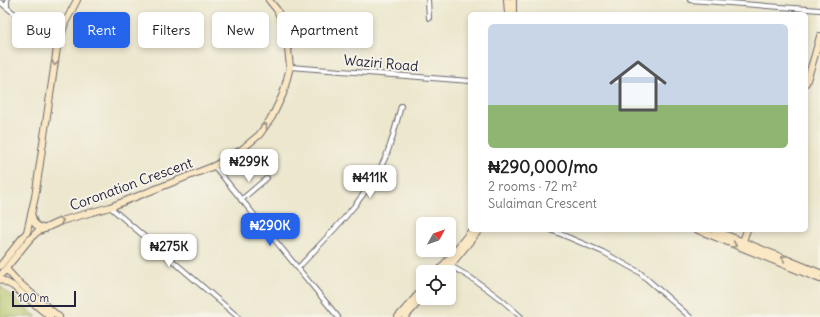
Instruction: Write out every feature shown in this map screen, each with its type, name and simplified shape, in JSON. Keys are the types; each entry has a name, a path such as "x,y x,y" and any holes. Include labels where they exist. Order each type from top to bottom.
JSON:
{"main road":[{"path":"65,23 77,0"},
{"name":"Coronation Crescent","path":"3,268 37,232 61,221 110,207 214,166 241,150 259,135 272,117 282,94 290,67 286,31 277,10 270,0"},
{"path":"507,0 508,12"},
{"path":"513,0 513,12"},
{"path":"808,74 817,59 820,36"},
{"path":"50,317 0,277 3,268 25,236 29,226 57,48"},
{"path":"32,213 34,224 45,229"},
{"path":"444,265 470,232"},
{"path":"452,265 477,232"},
{"path":"703,232 820,279"},
{"path":"719,232 820,273"},
{"path":"743,242 747,232"},
{"path":"3,268 59,317"},
{"path":"398,317 416,297"},
{"path":"405,317 416,305"}],"street":[{"path":"7,0 7,6"},
{"path":"428,0 430,18"},
{"path":"690,0 820,10"},
{"path":"0,2 14,12"},
{"name":"Waziri Road","path":"290,67 468,81"},
{"path":"298,268 329,236 360,198 378,172 388,151 401,106"},
{"path":"214,166 338,317"},
{"path":"241,200 266,178"},
{"path":"110,207 238,317"},
{"path":"556,232 603,252 639,272 690,317"},
{"path":"456,269 470,276 521,317"}],"green space":[{"path":"0,286 37,317 0,317"}]}
